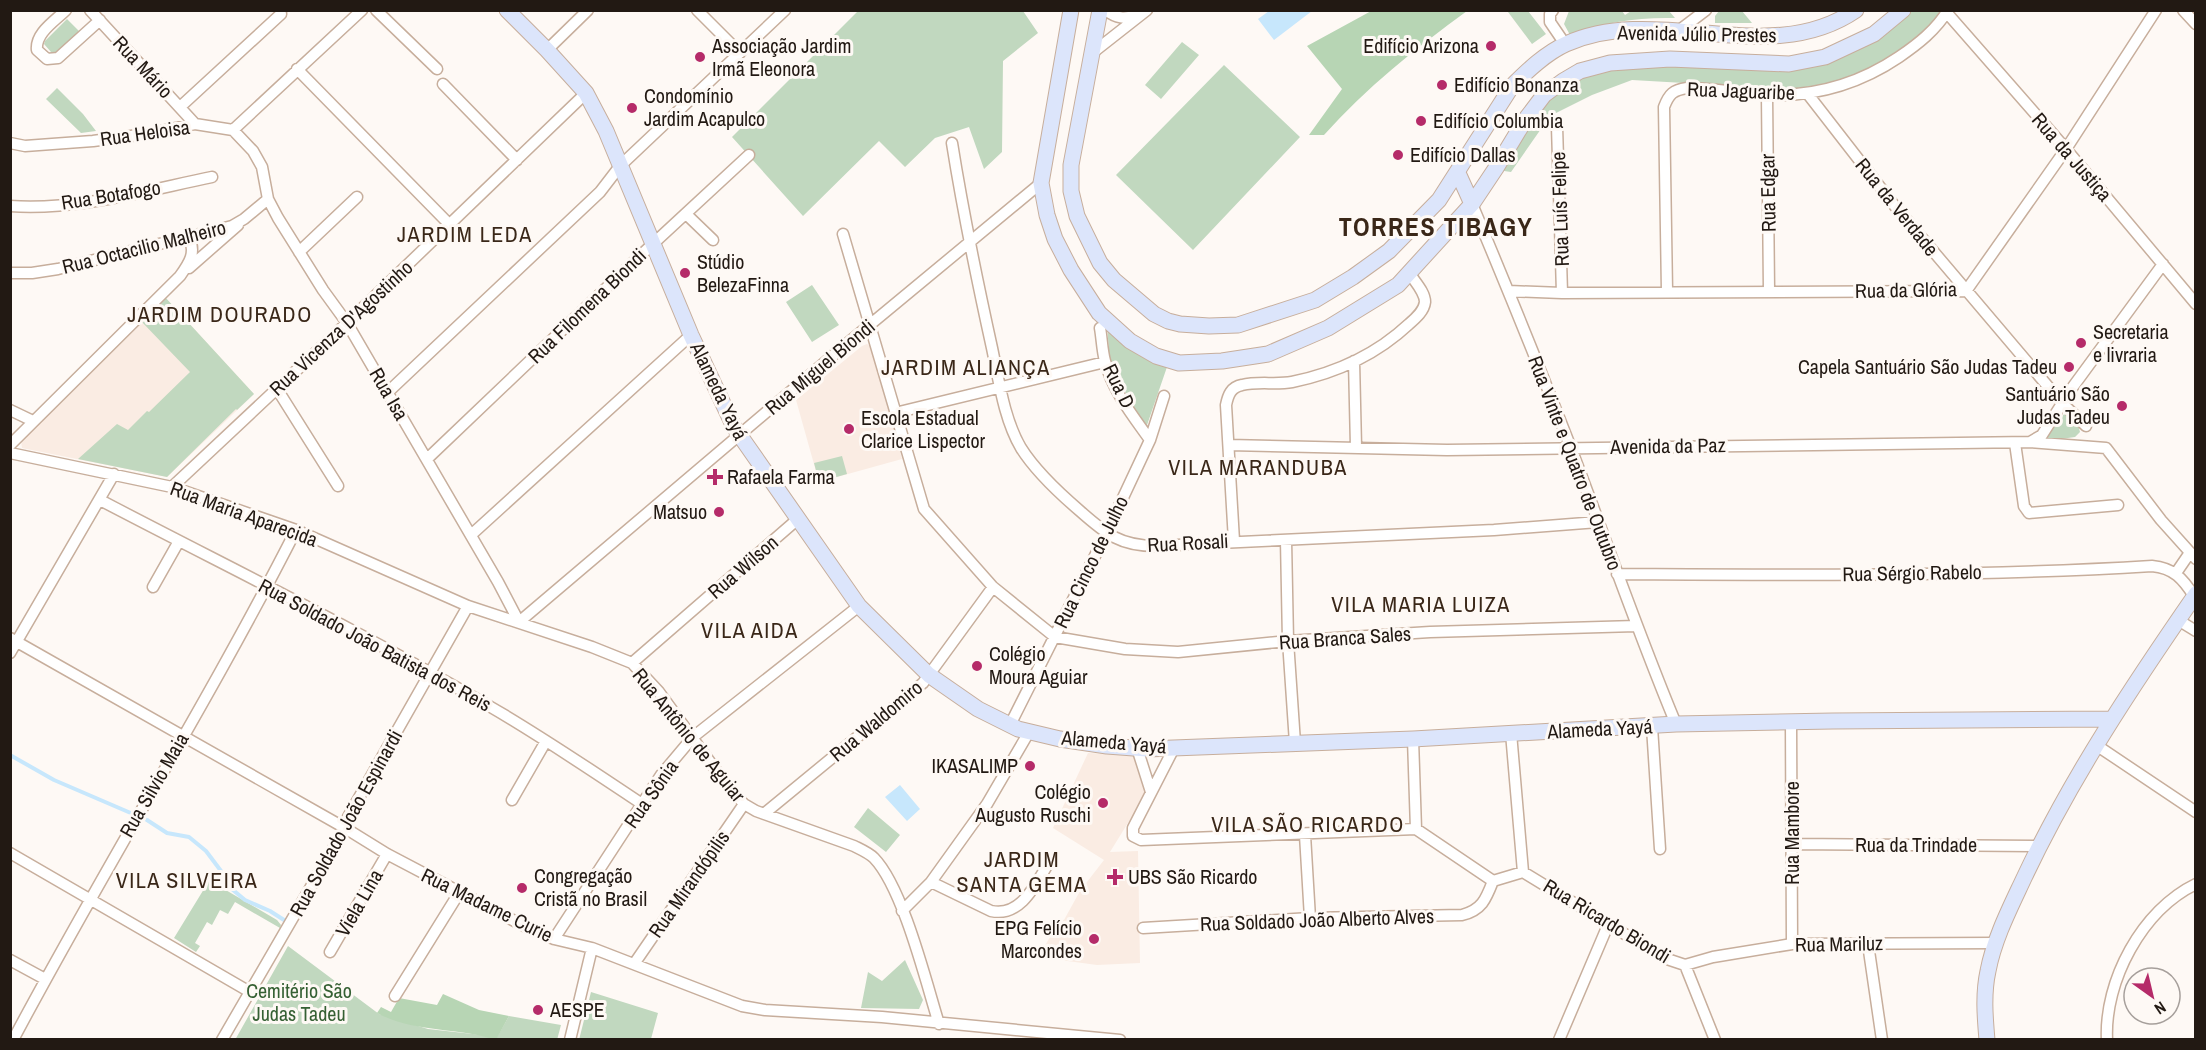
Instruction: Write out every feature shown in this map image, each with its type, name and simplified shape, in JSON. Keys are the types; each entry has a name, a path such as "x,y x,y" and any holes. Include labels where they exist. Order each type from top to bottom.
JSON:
{"main road":[{"name":"Alameda Yayá","path":"507,10 586,93 606,131 652,245 738,436 799,518 859,606 929,675 978,709 1010,725 1060,739 1137,748 1174,748 1413,739 1676,724 2112,719"},
{"path":"1041,183 1071,10"},
{"name":"Avenida Júlio Prestes","path":"1100,10 1071,165 1071,191 1077,216 1100,263 1114,280 1139,303 1168,321 1192,326 1238,325 1316,300 1389,251 1443,194 1512,86 1526,72 1565,44 1594,34 1625,29 1681,29 1777,37 1815,31 1856,10"},
{"name":"Avenida Júlio Prestes","path":"1041,183 1047,215 1055,238 1071,270 1099,313 1130,341 1156,356 1179,363 1222,361 1269,354 1337,323 1398,285 1472,204 1525,120 1544,95 1580,71 1610,63 1670,59 1789,64 1825,57 1874,34 1903,10"},
{"path":"1458,173 1472,204"},
{"path":"1443,194 1456,196 1472,204"},
{"path":"1987,1040 1984,1005 1987,972 1996,943 2040,846 2112,719 2195,595"}],"street":[{"path":"66,10 37,40 37,50 47,59 58,58 100,20"},
{"name":"Rua Mário","path":"90,10 195,124"},
{"path":"233,130 362,10"},
{"path":"376,10 437,69"},
{"path":"547,50 588,10"},
{"path":"698,10 740,53"},
{"path":"387,392 600,192 620,166 785,10"},
{"path":"1105,10 1113,16 1128,19 1147,10"},
{"path":"1091,54 1147,10"},
{"path":"1553,10 1550,14 1550,22 1565,44"},
{"path":"1681,29 1708,10"},
{"path":"1708,10 1707,25 1711,30 1719,33"},
{"name":"Rua da Glória","path":"1509,291 1562,293 1966,291 2066,149 2156,10"},
{"path":"2183,10 2196,24"},
{"name":"Rua da Justiça","path":"1948,12 2196,304"},
{"name":"Rua Jaguaribe","path":"1667,291 1664,107 1669,95 1676,90 1687,88 1767,95 1807,93 1853,83 1890,63 1922,41 1937,27 1948,12"},
{"path":"180,107 281,14"},
{"path":"297,69 450,225"},
{"path":"443,84 518,160"},
{"name":"Rua Vicenza D'Agostinho","path":"172,487 278,389 586,93"},
{"name":"Rua da Verdade","path":"1807,93 1894,205 1966,291 2062,403 2086,426"},
{"name":"Rua Edgar","path":"1767,95 1769,291"},
{"name":"Rua Heloisa","path":"10,143 25,146 93,141 146,134 195,124 233,130"},
{"name":"Rua Luís Felipe","path":"1557,126 1562,293"},
{"name":"Rua Isa","path":"233,130 243,138 262,167 268,199 299,252 347,323 519,622"},
{"name":"Rua Rosali","path":"952,143 968,242 1011,425 1022,449 1041,474 1106,534 1138,546 1494,530 1598,522"},
{"name":"Rua Filomena Biondi","path":"427,459 749,155"},
{"name":"Rua Botafogo","path":"10,206 66,204 212,177"},
{"name":"Rua Miguel Biondi","path":"519,622 968,242 1041,183"},
{"path":"299,252 357,198"},
{"name":"Rua Octacilio Malheiro","path":"10,273 32,273 58,269 232,226 268,199"},
{"name":"Rua Vinte e Quatro de Outubro","path":"1472,204 1509,291 1636,626 1676,724"},
{"path":"686,214 713,240"},
{"path":"10,445 180,276 244,219"},
{"path":"843,234 924,509 993,586 1055,636"},
{"path":"180,276 193,255 189,236"},
{"path":"2030,442 2042,435 2062,403 2163,264"},
{"path":"1234,541 1226,405 1228,395 1241,385 1289,382 1324,374 1354,361 1395,337 1419,315 1425,301 1410,274"},
{"name":"Rua D","path":"1100,328 1105,362 1118,391 1150,440"},
{"path":"471,535 691,335"},
{"path":"1354,361 1356,447"},
{"path":"895,413 1105,362"},
{"path":"278,389 338,486"},
{"name":"Rua Cinco de Julho","path":"1010,725 1106,534 1150,440 1164,396"},
{"path":"10,410 33,421"},
{"name":"Avenida da Paz","path":"1229,445 1447,450 2030,442 2106,448 2192,557"},
{"path":"2015,443 2024,506 2029,513 2118,505"},
{"name":"Rua Maria Aparecida","path":"10,453 172,487 296,530 468,606"},
{"path":"10,653 13,640 114,474"},
{"name":"Rua Soldado João Batista dos Reis","path":"100,500 432,673 546,741 642,804"},
{"name":"Rua Wilson","path":"632,663 799,518"},
{"name":"Rua Silvio Maia","path":"13,1040 90,898 268,586 296,530"},
{"path":"1286,540 1288,641 1294,743"},
{"path":"153,587 179,542"},
{"path":"2192,557 2176,573 2195,595"},
{"name":"Rua Sérgio Rabelo","path":"1617,574 1794,575 2037,571 2152,566 2162,567 2176,573"},
{"name":"Rua Waldomiro","path":"765,813 923,683 993,586"},
{"name":"Rua Antônio de Aguiar","path":"468,606 592,647 632,663 659,692 712,766 744,804 756,811 866,852 875,859 884,872 902,911 939,1024"},
{"name":"Rua Soldado João Espinardi","path":"222,1040 345,828 468,606"},
{"name":"Rua Sônia","path":"554,939 661,775 693,737 859,606"},
{"path":"2178,620 2196,631"},
{"name":"Rua Branca Sales","path":"1055,636 1125,649 1178,652 1288,641 1430,632 1636,626"},
{"name":"Rua Madame Curie","path":"13,640 183,735 387,854 459,893 554,939 592,948 742,1006 765,1010 882,1017 1002,1035 1120,1040"},
{"name":"Rua Mambore","path":"1791,721 1792,944"},
{"path":"1652,727 1660,849"},
{"path":"902,911 931,882 987,804 1029,732"},
{"path":"1174,748 1133,828 1133,836 1141,840 1416,829 1494,881 1523,872 1511,733"},
{"path":"1413,739 1416,829"},
{"path":"512,800 546,741"},
{"path":"2096,745 2196,812"},
{"path":"1137,748 1151,792"},
{"name":"Rua Mirandópilis","path":"634,964 744,804"},
{"path":"1305,835 1310,918"},
{"name":"Rua da Trindade","path":"1792,844 2040,846"},
{"path":"10,853 250,992"},
{"name":"Viela Lina","path":"330,952 387,854"},
{"path":"931,882 991,912 999,913 1017,907 1025,899 1051,859"},
{"name":"Rua Ricardo Biondi","path":"1523,872 1664,958 1685,965 1715,1040"},
{"name":"Rua Soldado João Alberto Alves","path":"1143,928 1310,918 1462,915 1473,912 1485,901 1494,881"},
{"path":"2107,1040 2106,1023 2110,997 2131,947 2149,923 2172,900 2196,884"},
{"path":"395,996 459,893"},
{"path":"1559,1040 1608,925"},
{"name":"Rua Mariluz","path":"1685,965 1713,957 1792,944 1996,943"},
{"path":"1869,944 1882,1040"},
{"path":"570,1040 592,948"},
{"path":"10,960 45,979"}],"shaded area":[{"path":"164,296 254,394 167,477 22,448 21,441"},
{"name":"Escola Estadual Clarice Lispector","path":"867,344 872,347 902,459 819,482 796,400"},
{"path":"1088,753 1134,755 1147,792 1110,852 1138,851 1140,963 1097,965 1038,957 1061,919 1064,920 1080,891 1104,860 1053,828"}],"green space":[{"path":"1373,10 1467,11 1392,69 1324,135 1309,135 1342,89 1307,46"},
{"path":"1510,10 1528,11 1546,34 1532,44 1508,12"},
{"path":"858,11 1023,11 1038,33 1003,61 1002,152 984,169 969,127 935,138 905,167 879,141 803,216 732,137"},
{"path":"1569,11 1622,11 1625,15 1631,11 1669,11 1675,18 1622,21 1570,35 1564,24"},
{"path":"1719,11 1742,11 1752,23 1715,23 1715,16"},
{"path":"1906,11 1942,11 1936,20 1907,45 1862,73 1824,85 1789,89 1632,80 1592,95 1550,116 1511,172 1497,170 1525,121 1564,82 1612,65 1826,59"},
{"path":"67,19 80,32 61,52 51,52 44,44 45,41"},
{"path":"1182,42 1199,55 1161,99 1145,85"},
{"path":"1224,65 1300,137 1193,250 1116,175"},
{"path":"57,88 96,131 81,133 46,99"},
{"path":"812,285 839,325 812,342 786,302"},
{"path":"164,296 254,394 167,477 78,459 117,424 128,430 190,372 140,320"},
{"path":"1107,324 1167,367 1146,428 1110,366"},
{"path":"2064,414 2075,421 2080,432 2075,437 2047,441 2047,437"},
{"path":"842,456 847,474 819,482 814,463"},
{"path":"868,808 900,835 886,852 854,827"},
{"path":"215,871 224,889 277,920 281,925 280,928 235,902 228,914 220,910 212,925 207,922 195,943 200,946 196,952 174,938"},
{"name":"Cemitério São Judas Tadeu","path":"288,946 379,1014 428,1029 482,1035 496,1039 509,1016 561,1025 557,1040 235,1040"},
{"path":"905,960 923,1000 919,1009 861,1008 868,972 882,981"},
{"path":"591,992 658,1013 651,1039 579,1040"},
{"path":"443,994 479,1010 509,1016 496,1040 406,1024 377,1013 381,1007 391,1012 399,998 437,1005"}],"water":[{"path":"1269,11 1312,11 1274,40 1258,19"},
{"path":"900,785 920,809 907,821 885,797"}],"waterway":[{"path":"10,755 54,780 147,820 167,833 189,837 206,851 233,890 245,900 284,920"}],"place":[{"name":"Edifício Arizona","path":"1491,46"},
{"name":"Associação Jardim Irmã Eleonora","path":"700,57"},
{"name":"Edifício Bonanza","path":"1442,85"},
{"name":"Condomínio Jardim Acapulco","path":"632,108"},
{"name":"Edifício Columbia","path":"1421,121"},
{"name":"Edifício Dallas","path":"1398,155"},
{"name":"Stúdio BelezaFinna","path":"685,273"},
{"name":"Secretaria e livraria","path":"2081,343"},
{"name":"Capela Santuário São Judas Tadeu","path":"2069,367"},
{"name":"Santuário São Judas Tadeu","path":"2122,406"},
{"name":"Escola Estadual Clarice Lispector","path":"849,429"},
{"name":"Rafaela Farma","path":"715,477"},
{"name":"Matsuo","path":"719,512"},
{"name":"Colégio Moura Aguiar","path":"977,666"},
{"name":"IKASALIMP","path":"1030,766"},
{"name":"Colégio Augusto Ruschi","path":"1103,803"},
{"name":"UBS São Ricardo","path":"1115,877"},
{"name":"Congregação Cristã no Brasil","path":"522,888"},
{"name":"EPG Felício Marcondes","path":"1094,939"},
{"name":"AESPE","path":"538,1010"}],"district":[{"name":"TORRES TIBAGY","path":"1436,227"},
{"name":"JARDIM LEDA","path":"465,234"},
{"name":"JARDIM DOURADO","path":"220,314"},
{"name":"JARDIM ALIANÇA","path":"966,367"},
{"name":"VILA MARANDUBA","path":"1258,467"},
{"name":"VILA MARIA LUIZA","path":"1421,604"},
{"name":"VILA AIDA","path":"750,630"},
{"name":"VILA SÃO RICARDO","path":"1308,824"},
{"name":"JARDIM SANTA GEMA","path":"1022,872"},
{"name":"VILA SILVEIRA","path":"187,880"}]}
